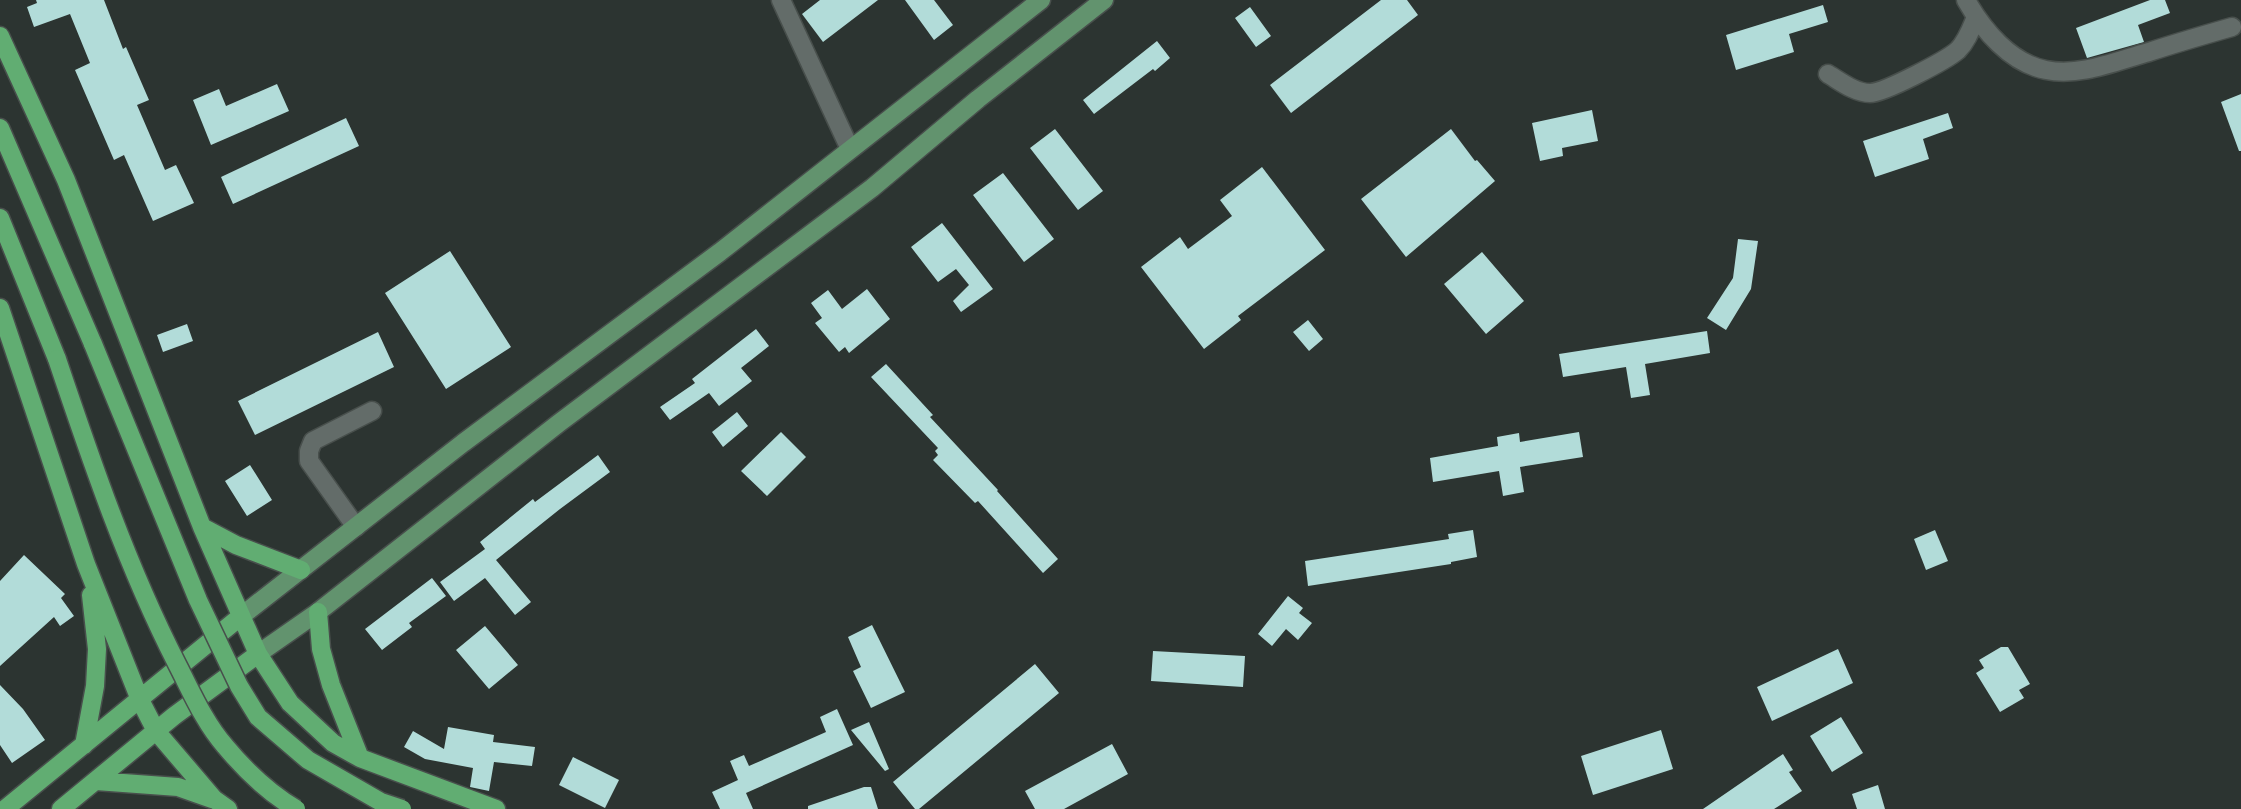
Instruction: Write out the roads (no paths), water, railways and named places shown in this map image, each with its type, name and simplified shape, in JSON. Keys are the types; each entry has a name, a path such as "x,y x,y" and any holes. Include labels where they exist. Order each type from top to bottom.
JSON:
{"highway":[{"path":"0,36 66,180 202,527 258,654 291,703 333,743 360,758 496,809"},
{"path":"0,128 93,344 198,600 239,686 258,717 308,760 381,802 402,809"},
{"path":"0,218 57,359 108,509 156,622 203,714 224,746 274,797 296,809"},
{"path":"0,308 86,564 140,700 156,731 221,804"},
{"path":"202,527 236,545 302,570"},
{"path":"84,745 95,686 97,649 86,564"},
{"path":"318,612 321,649 331,686 360,758"},
{"path":"5,809 240,617"},
{"path":"61,809 156,731 258,654"},
{"path":"96,781 178,787 221,804"}],"main road":[{"path":"240,617 463,443 720,252 1041,0"},
{"path":"258,654 318,612 559,423 872,188 978,99 1104,0"}],"street":[{"path":"781,0 850,149"},
{"path":"1966,0 1993,38 2018,58 2046,70 2080,71 2232,27"},
{"path":"1828,74 1857,90 1872,93 1941,62 1958,50 1968,37 1976,17"},
{"path":"356,527 309,462 309,451 313,441 372,411"}]}
